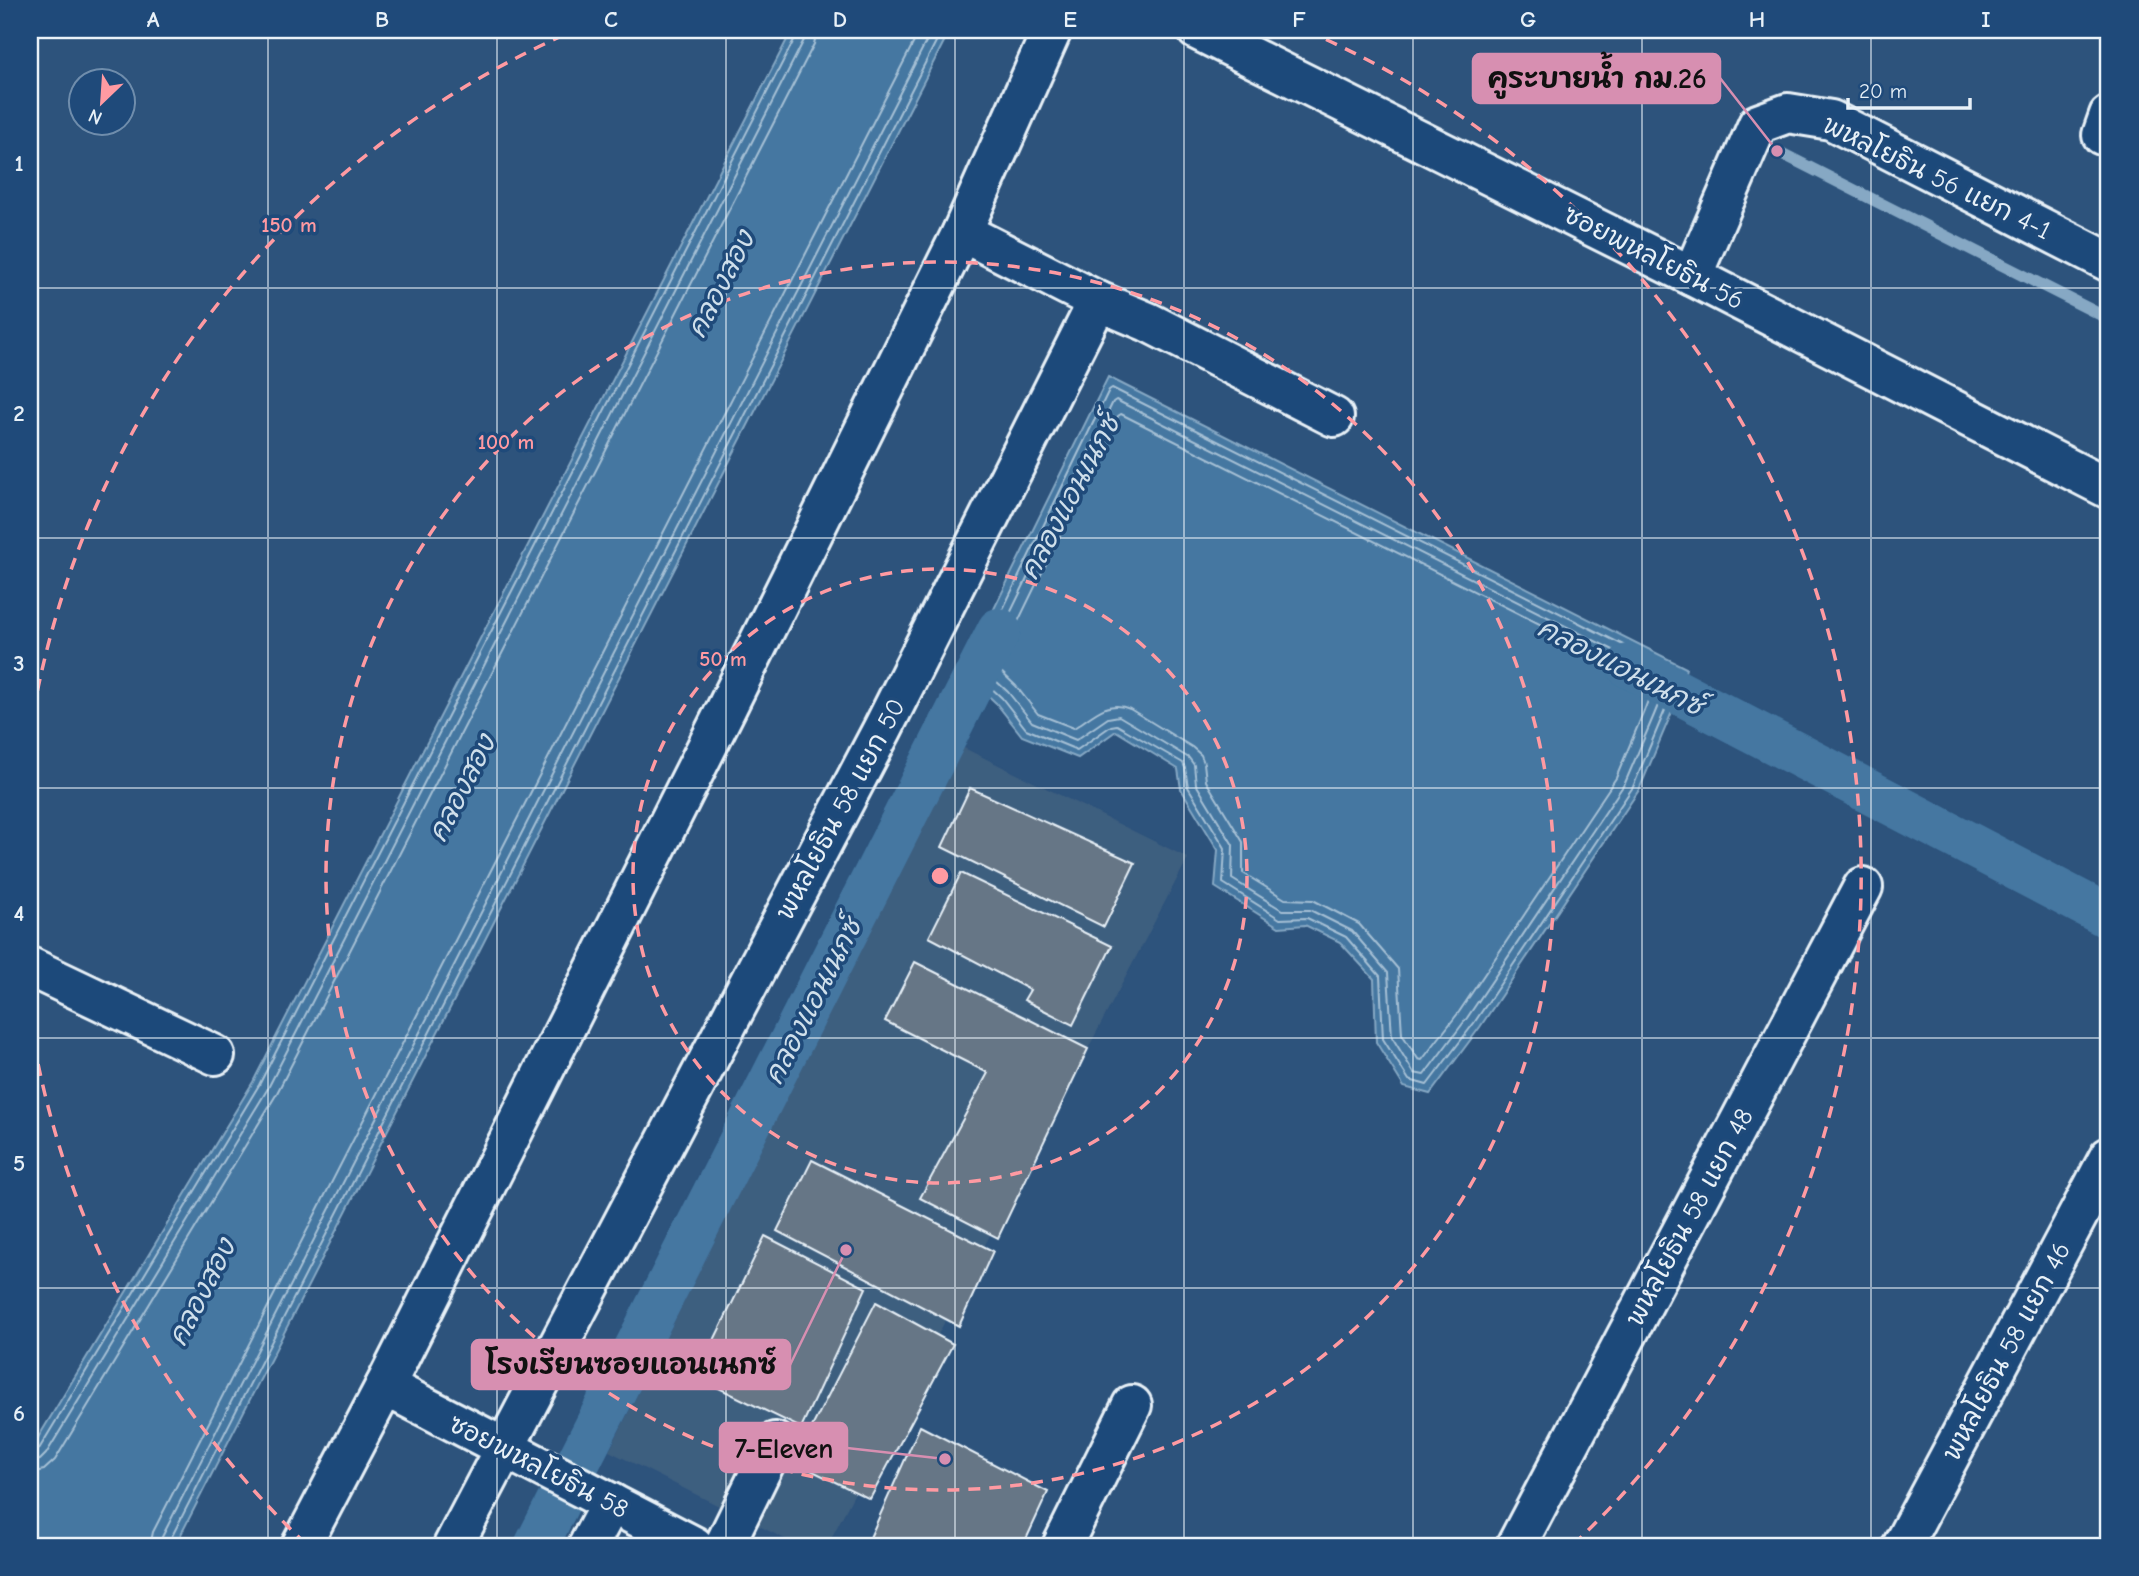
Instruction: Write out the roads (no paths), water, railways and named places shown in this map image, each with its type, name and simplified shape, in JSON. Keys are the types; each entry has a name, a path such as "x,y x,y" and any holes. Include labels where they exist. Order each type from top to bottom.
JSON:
{"street":[{"path":"301,1546 714,733 962,232 1052,30"},
{"name":"ซอยพหลโยธิน 56","path":"1197,30 1692,276 2109,489"},
{"name":"พหลโยธิน 56 แยก 4-1","path":"1692,276 1758,124 1788,113 1831,120 2109,262"},
{"path":"962,232 1098,301 1148,322 1334,417"},
{"name":"พหลโยธิน 58 แยก 50","path":"453,1546 883,728 1098,301"},
{"name":"พหลโยธิน 58 แยก 48","path":"1516,1546 1863,887"},
{"path":"30,967 215,1055"},
{"name":"พหลโยธิน 58 แยก 46","path":"1902,1546 2109,1157"},
{"name":"ซอยพหลโยธิน 58","path":"384,1386 694,1546"},
{"path":"1062,1546 1132,1405"},
{"path":"724,1546 775,1442"},
{"path":"589,1546 599,1497"}],"water":[{"name":"คลองสอง","path":"792,30 950,30 175,1546 30,1546 30,1451 253,1082"},
{"path":"1108,377 1686,668 1680,693 1639,790 1480,1027 1430,1094 1404,1087 1376,1042 1374,979 1340,942 1305,925 1279,927 1215,887 1218,850 1181,789 1178,769 1116,731 1078,758 1022,736 996,703 963,672"}],"waterway":[{"path":"1777,151 2109,319"},
{"name":"คลองแอนเนกซ์","path":"536,1546 999,630"},
{"name":"คลองแอนเนกซ์","path":"1628,666 2109,917"}],"place":[{"name":"คูระบายน้ำ กม.26","path":"1777,151"},
{"name":"โรงเรียนซอยแอนเนกซ์","path":"846,1250"},
{"name":"7-Eleven","path":"945,1459"}]}
